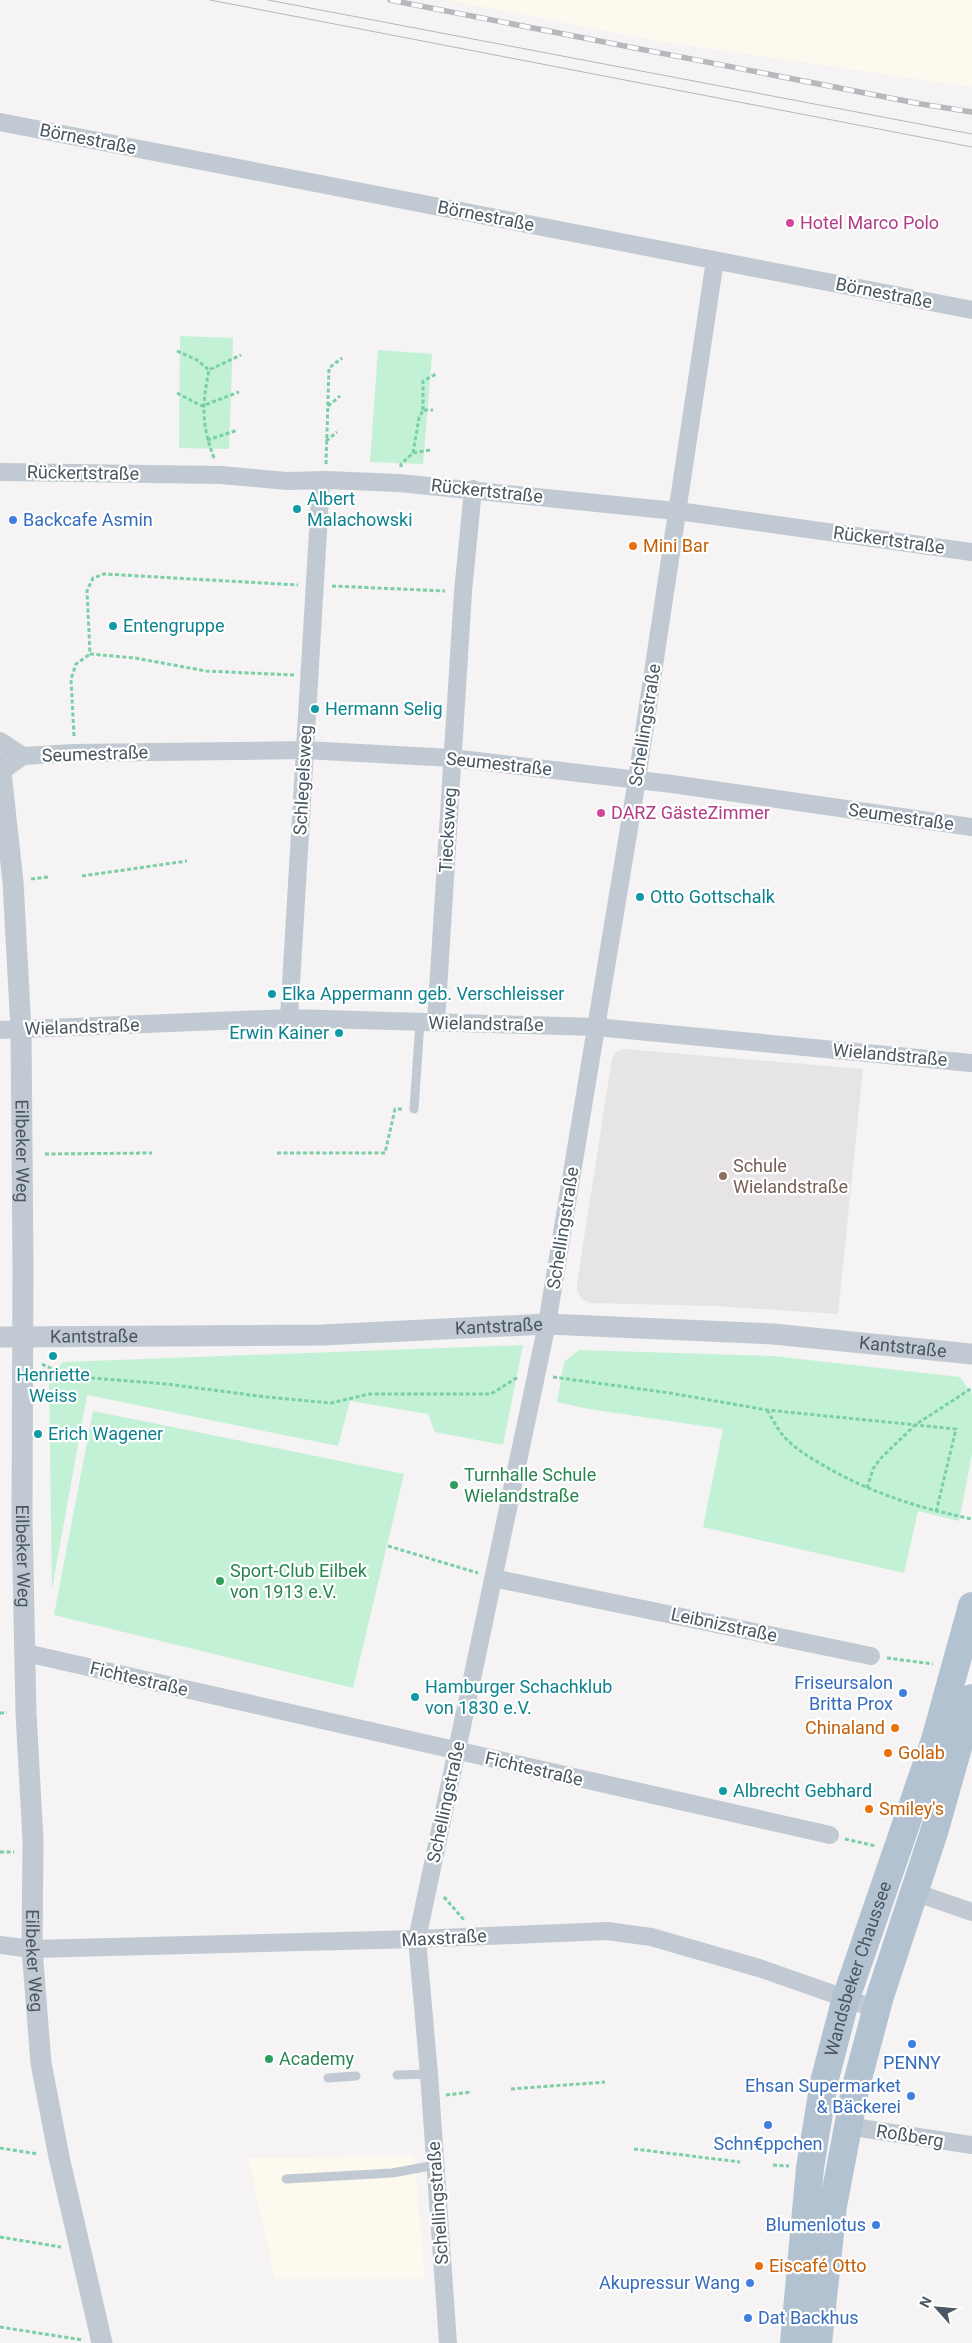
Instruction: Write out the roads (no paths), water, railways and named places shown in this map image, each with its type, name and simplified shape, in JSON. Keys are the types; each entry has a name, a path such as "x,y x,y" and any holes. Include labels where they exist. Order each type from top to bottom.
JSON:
{"main road":[{"name":"Wandsbeker Chaussee","path":"794,2343 814,2132 826,2073 846,1998 935,1740 972,1606"},
{"name":"Wandsbeker Chaussee","path":"818,2343 833,2206 847,2126 876,2009 935,1829 972,1698"}],"street":[{"name":"Börnestraße","path":"0,122 972,310"},
{"name":"Schellingstraße","path":"448,2343 431,2097 417,1939 547,1324 636,780 715,260"},
{"name":"Rückertstraße","path":"0,472 221,475 287,481 399,482 677,511 972,552"},
{"name":"Schlegelsweg","path":"289,1018 314,586 324,481"},
{"name":"Tiecksweg","path":"428,1022 452,758 463,592 473,489"},
{"name":"Seumestraße","path":"0,741 23,756"},
{"name":"Seumestraße","path":"0,769 23,756 74,753 305,750 452,758 636,780 972,827"},
{"name":"Eilbeker Weg","path":"0,769 13,882 10,1029 23,1337 22,1519 26,1713 33,1841 32,1949 41,2063 59,2157 80,2250 95,2342"},
{"name":"Wielandstraße","path":"10,1029 289,1018 596,1027 971,1063"},
{"name":"Kantstraße","path":"0,1337 322,1335 547,1324 773,1334 972,1354"},
{"name":"Leibnizstraße","path":"493,1578 872,1656"},
{"name":"Fichtestraße","path":"26,1653 830,1835"},
{"path":"914,1892 972,1912"},
{"name":"Maxstraße","path":"0,1945 32,1949 417,1939 607,1931 650,1937 759,1968 876,2009"},
{"name":"Roßberg","path":"847,2126 972,2146"}],"lane":[{"path":"414,1109 428,1022"},
{"path":"396,2075 429,2074"},
{"path":"328,2078 356,2076"},
{"path":"286,2179 392,2173 436,2165"}],"tram line":[{"path":"210,0 972,147"},
{"path":"268,0 972,134"}],"railway":[{"path":"390,0 921,104 972,112"}],"place":[{"name":"Hotel Marco Polo","path":"790,223"},
{"name":"Albert Malachowski","path":"297,509"},
{"name":"Backcafe Asmin","path":"13,520"},
{"name":"Mini Bar","path":"633,546"},
{"name":"Entengruppe","path":"113,626"},
{"name":"Hermann Selig","path":"315,709"},
{"name":"DARZ GästeZimmer","path":"601,813"},
{"name":"Otto Gottschalk","path":"640,897"},
{"name":"Elka Appermann geb. Verschleisser","path":"272,994"},
{"name":"Erwin Kainer","path":"339,1033"},
{"name":"Schule Wielandstraße","path":"723,1176"},
{"name":"Henriette Weiss","path":"53,1356"},
{"name":"Erich Wagener","path":"38,1434"},
{"name":"Turnhalle Schule Wielandstraße","path":"454,1485"},
{"name":"Sport-Club Eilbek von 1913 e.V.","path":"220,1581"},
{"name":"Friseursalon Britta Prox","path":"903,1693"},
{"name":"Hamburger Schachklub von 1830 e.V.","path":"415,1697"},
{"name":"Chinaland","path":"895,1728"},
{"name":"Golab","path":"888,1753"},
{"name":"Albrecht Gebhard","path":"723,1791"},
{"name":"Smiley's","path":"869,1809"},
{"name":"PENNY","path":"912,2044"},
{"name":"Academy","path":"269,2059"},
{"name":"Ehsan Supermarket & Bäckerei","path":"911,2096"},
{"name":"Schn€ppchen","path":"768,2125"},
{"name":"Blumenlotus","path":"876,2225"},
{"name":"Eiscafé Otto","path":"759,2266"},
{"name":"Akupressur Wang","path":"750,2283"},
{"name":"Dat Backhus","path":"748,2318"}]}
